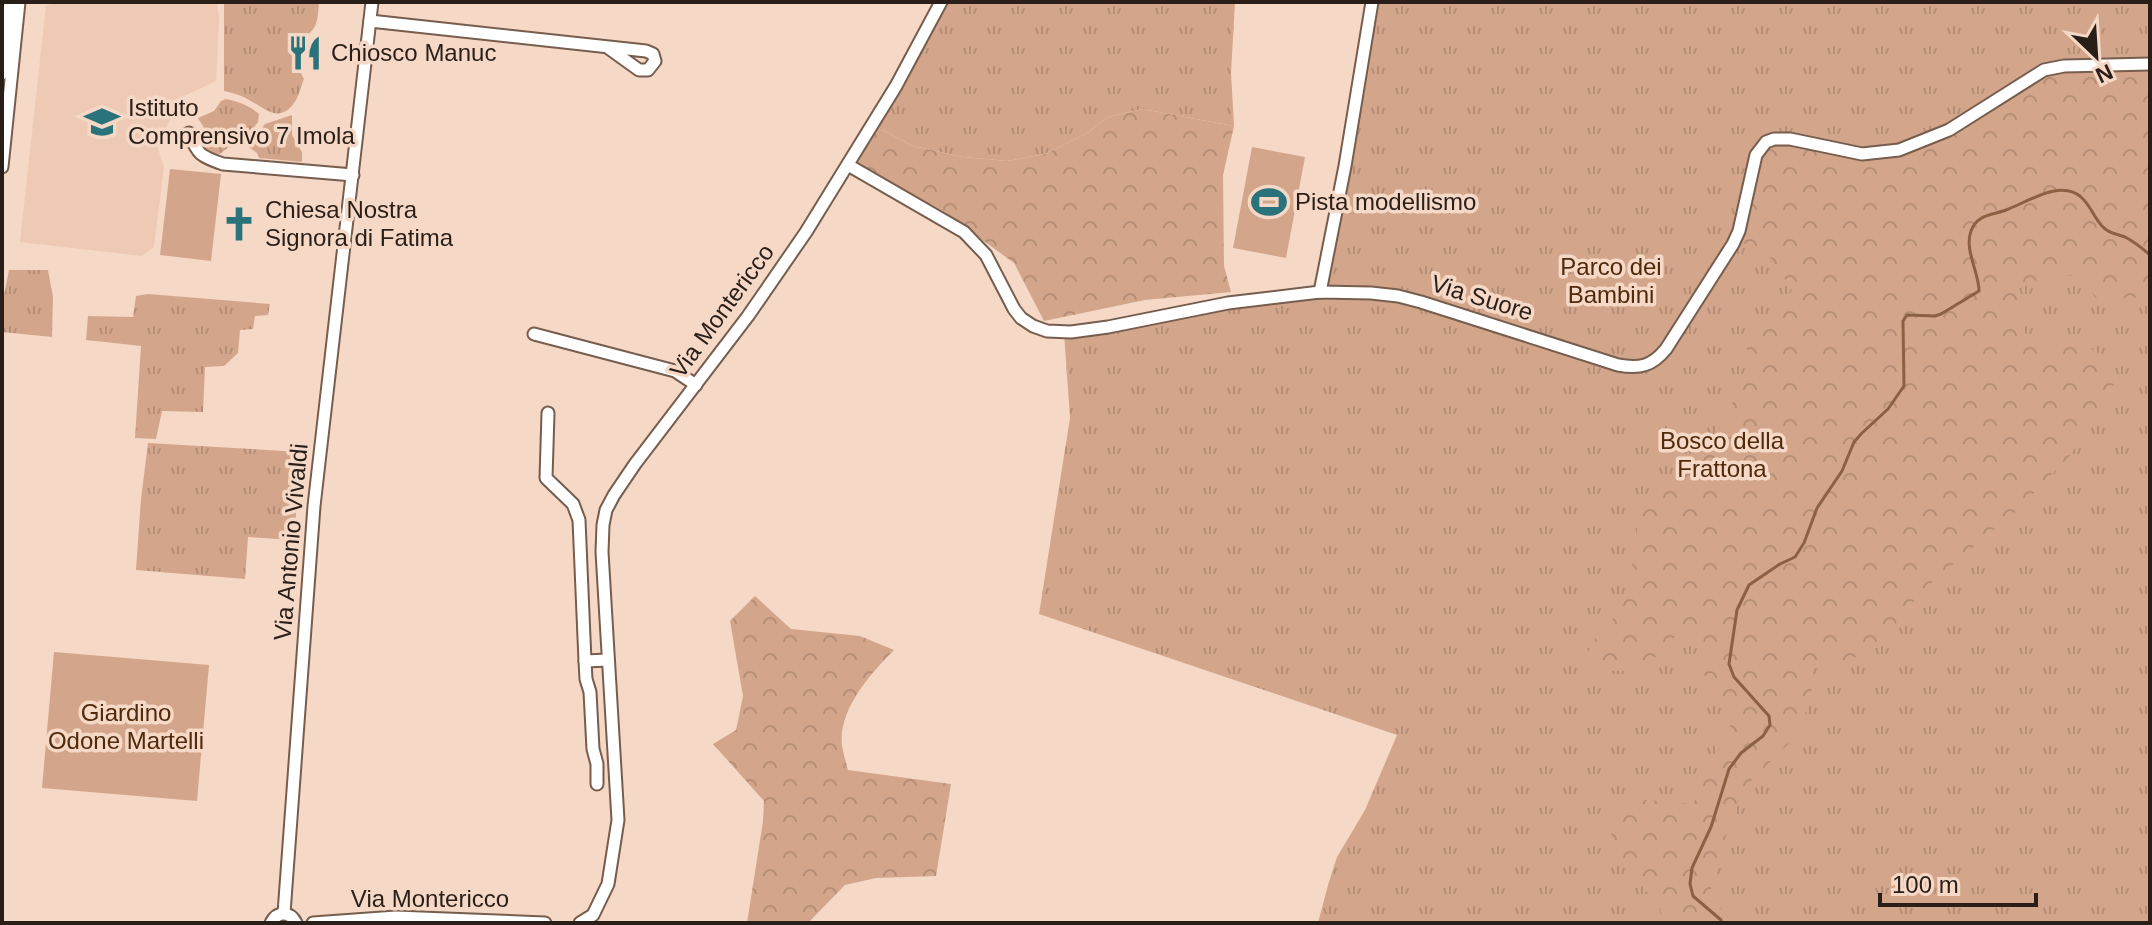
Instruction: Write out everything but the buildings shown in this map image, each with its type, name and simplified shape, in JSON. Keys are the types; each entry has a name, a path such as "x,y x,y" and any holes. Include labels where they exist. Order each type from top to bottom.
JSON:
{"street":[{"path":"2,74 12,10 19,2"},
{"name":"Via Antonio Vivaldi","path":"284,913 314,506 372,2"},
{"name":"Via Montericco","path":"580,923 593,915 608,884 618,820 602,552 606,510 635,464 748,316 806,232 896,86 941,2"},
{"path":"1320,292 1372,2"},
{"path":"2,167 12,10"},
{"path":"370,21 607,47"},
{"name":"Via Suore","path":"848,165 964,232 986,255 1021,318 1047,331 1071,332 1108,327 1228,303 1320,292 1371,293 1398,296 1618,365 1643,367 1659,358 1666,349 1733,244 1742,219 1756,155 1766,142 1790,139 1862,154 1899,150 1949,130 2044,70 2064,66 2150,64"},
{"path":"189,133 196,151 223,164 353,175"},
{"path":"534,334 675,371 696,385"},
{"path":"548,413 546,478 573,504 579,520 586,679 590,692 597,784"},
{"path":"585,661 608,660"},
{"path":"271,923 276,916 284,913 296,923"},
{"name":"Via Montericco","path":"313,923 396,917 545,923"}],"shaded area":[{"name":"Istituto Comprensivo 7 Imola","path":"64,2 217,2 216,81 182,97 157,146 164,167 154,247 142,256 20,242 46,5"}],"green space":[{"path":"224,2 319,2 316,25 295,48 293,58 304,79 296,101 283,113 272,112 224,91"},
{"path":"945,2 1235,2 1231,73 1234,126 1142,109 1108,117 1089,132 1045,154 1008,161 963,157 913,146 873,125"},
{"name":"Bosco della Frattona","path":"1375,2 2150,2 2150,923 1318,923 1337,857 1365,810 1397,735 1039,614 1070,418 1064,332 1324,292 1332,269"},
{"path":"2150,61 2150,297 2098,300 2077,276 2049,274 2018,289 2018,320 2023,333 2088,347 2114,362 2117,381 2114,390 2069,457 2014,513 1925,588 1873,651 1824,666 1813,665 1811,699 1795,737 1744,788 1726,836 1711,888 1723,915 1732,923 1664,923 1659,905 1614,856 1610,825 1624,798 1693,804 1733,720 1701,670 1704,641 1676,636 1658,656 1623,671 1596,670 1587,654 1598,633 1622,610 1637,544 1637,519 1644,502 1720,428 1740,387 1747,347 1772,323 1792,290 1764,248 1728,240 1753,147 1770,137 1879,150 1930,136 2046,68"},
{"path":"226,99 255,111 259,114 258,122 241,144 231,145 220,154 209,153 202,146 206,131 198,118 214,111"},
{"path":"1142,109 1234,126 1223,175 1224,266 1231,292 1145,300 1044,321 1014,263 940,209 846,160 873,125 913,146 963,157 1008,161 1045,154 1089,132 1108,117"},
{"path":"292,115 292,135 302,152 302,162 259,158 247,146 265,124"},
{"name":"Pista modellismo","path":"1252,147 1305,157 1286,258 1233,248"},
{"path":"170,169 221,174 211,261 160,255"},
{"path":"9,270 48,270 53,297 52,337 2,332 2,305"},
{"path":"148,294 270,304 268,315 255,316 253,329 240,330 238,353 224,366 205,367 203,412 162,411 156,439 135,438 141,346 86,340 88,316 133,317 136,296"},
{"path":"148,443 301,452 294,540 248,537 245,579 136,570"},
{"path":"755,596 791,629 860,636 894,650 866,681 851,706 842,732 842,748 848,770 951,784 936,876 876,878 845,885 808,923 747,923 764,801 713,744 736,730 743,696 730,621"},
{"name":"Giardino Odone Martelli","path":"54,652 209,665 197,801 42,788"}],"waterway":[{"path":"1721,923 1693,896 1690,884 1692,868 1711,827 1729,769 1770,725 1769,716 1734,677 1729,664 1737,610 1749,585 1795,557 1804,543 1817,508 1842,471 1854,442 1888,409 1904,386 1903,321 1907,315 1941,314 1979,291 1969,246 1971,231 1977,221 2054,191 2064,190 2081,197 2105,229 2129,239 2150,255"}],"place":[{"name":"Chiosco Manuc","path":"305,53"},
{"name":"Istituto Comprensivo 7 Imola","path":"102,122"},
{"name":"Pista modellismo","path":"1269,202"},
{"name":"Chiesa Nostra Signora di Fatima","path":"239,224"}],"park label":[{"name":"Parco dei Bambini","path":"1611,281"}]}
